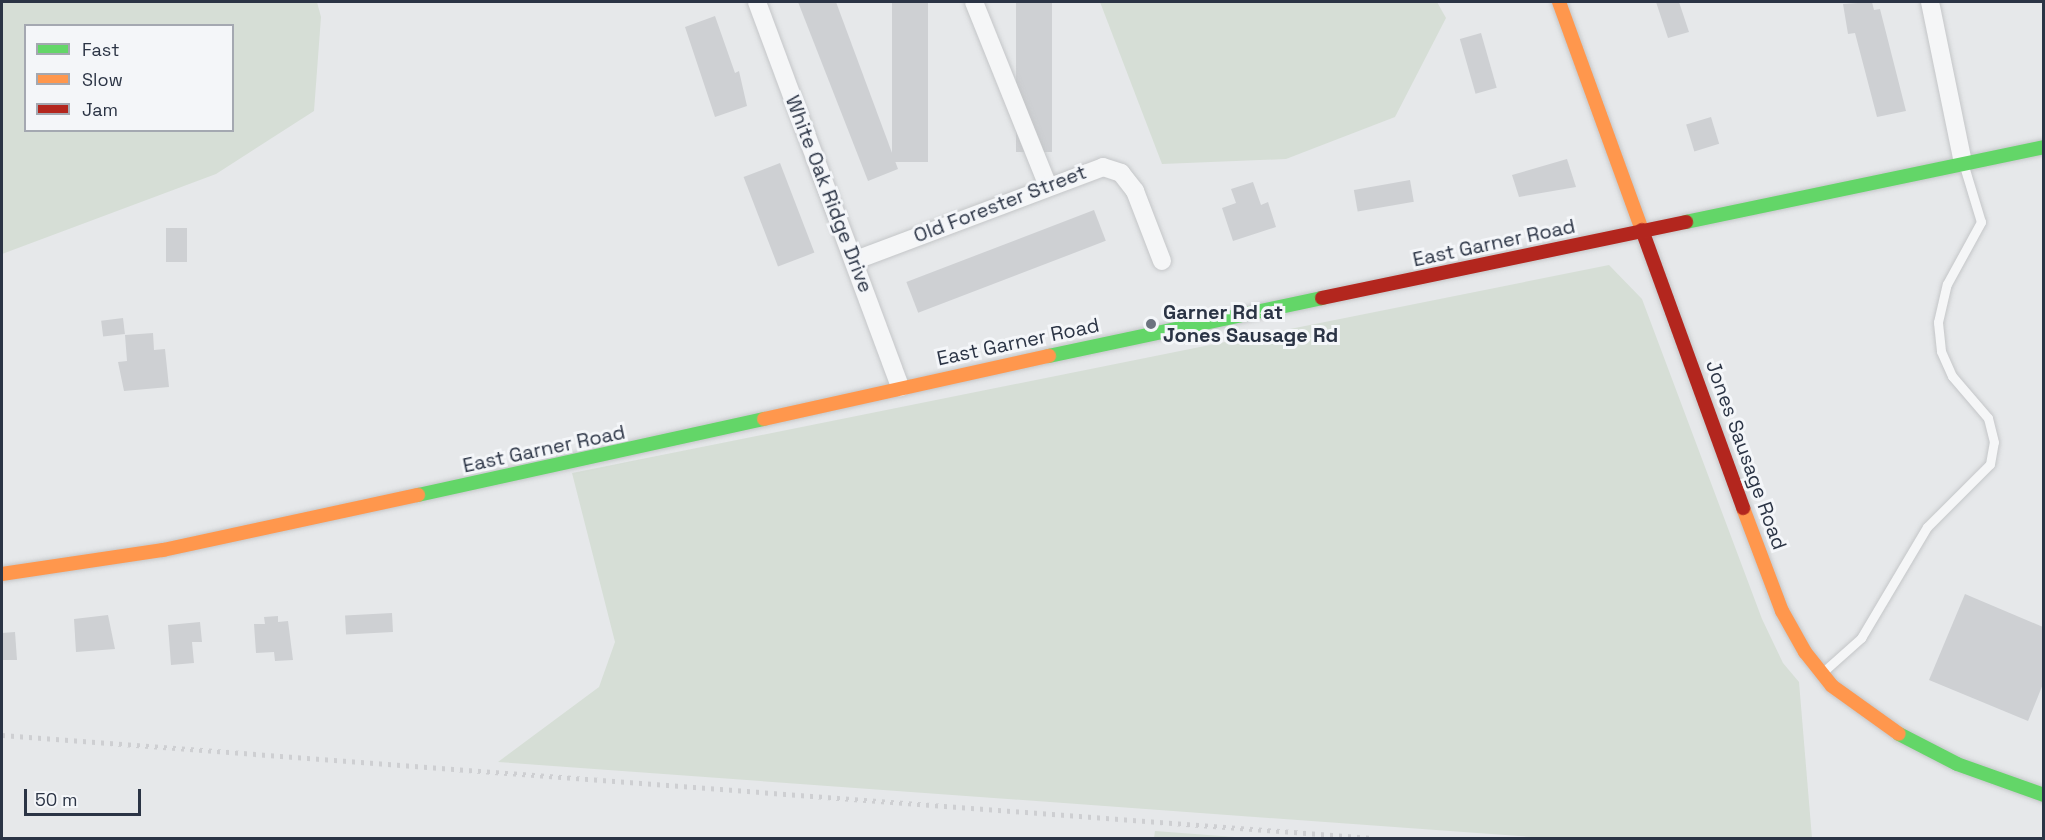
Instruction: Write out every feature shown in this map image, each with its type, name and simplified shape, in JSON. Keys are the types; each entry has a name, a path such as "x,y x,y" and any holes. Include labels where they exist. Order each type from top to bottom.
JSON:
{"main road":[{"name":"Jones Sausage Road","path":"1559,2 1646,232 1782,611 1822,673 1865,714 1903,738 1957,764 2043,795"},
{"name":"East Garner Road","path":"2,574 163,550 652,445 900,387 2043,147"}],"street":[{"name":"White Oak Ridge Drive","path":"757,2 856,260 900,387"},
{"path":"974,2 1048,186"},
{"path":"1930,2 1963,164"},
{"name":"Old Forester Street","path":"856,260 1092,169 1114,168 1135,191 1162,261"}],"lane":[{"path":"1822,673 1861,638 1928,527 1990,464 1994,442 1988,418 1952,376 1940,341 1938,322 1947,284 1981,222 1963,164"}],"shaded area":[{"path":"2,2 317,2 321,17 314,111 216,174 2,254"},
{"path":"1100,2 1437,2 1446,18 1395,117 1286,159 1162,164"},
{"path":"1609,265 1642,299 1762,619 1783,663 1799,682 1812,838 1545,838 498,762 599,687 615,642 572,473"},
{"path":"1155,831 1248,838 1154,838"}],"building":[{"path":"798,2 836,2 898,169 868,181"},
{"path":"892,2 928,2 928,162 892,162"},
{"path":"1016,2 1052,2 1052,152 1016,152"},
{"path":"1656,2 1679,2 1689,32 1668,38"},
{"path":"1872,2 1874,10 1880,9 1906,111 1877,117 1855,33 1848,34 1843,4"},
{"path":"715,16 735,73 739,71 747,106 715,117 685,27"},
{"path":"1481,33 1497,88 1476,94 1460,39"},
{"path":"1711,117 1719,144 1694,151 1686,125"},
{"path":"1567,159 1576,187 1519,197 1512,175"},
{"path":"780,163 814,253 778,267 744,177"},
{"path":"1410,180 1414,202 1358,212 1354,190"},
{"path":"1253,182 1261,205 1268,202 1276,227 1233,241 1222,208 1236,203 1231,189"},
{"path":"1094,210 1106,241 918,313 906,282"},
{"path":"166,228 187,228 187,262 166,262"},
{"path":"123,318 125,334 103,337 101,321"},
{"path":"153,333 154,350 165,349 169,387 124,391 118,362 127,361 125,335"},
{"path":"1965,594 2043,627 2043,684 2028,721 1929,680"},
{"path":"392,613 393,632 346,634 345,615"},
{"path":"108,615 115,649 76,652 74,619"},
{"path":"278,616 278,622 288,621 293,660 275,661 274,652 256,653 254,624 265,624 264,617"},
{"path":"200,622 202,642 192,642 194,663 171,665 168,625"},
{"path":"15,632 17,660 2,660 2,633"}],"railway":[{"path":"2,735 1372,838"}],"traffic: fast":[{"path":"1686,222 2044,147"},
{"path":"1049,356 1322,298"},
{"path":"418,495 764,419"},
{"path":"1899,734 1957,764 2044,795"}],"traffic: slow":[{"path":"1559,2 1642,230"},
{"path":"764,419 1049,356"},
{"path":"2,574 163,550 418,495"},
{"path":"1743,508 1782,611 1805,652 1832,686 1899,734"}],"traffic: jam":[{"path":"1322,298 1686,222"},
{"path":"1642,230 1743,508"}],"place":[{"name":"Garner Rd at Jones Sausage Rd","path":"1151,324"}]}
